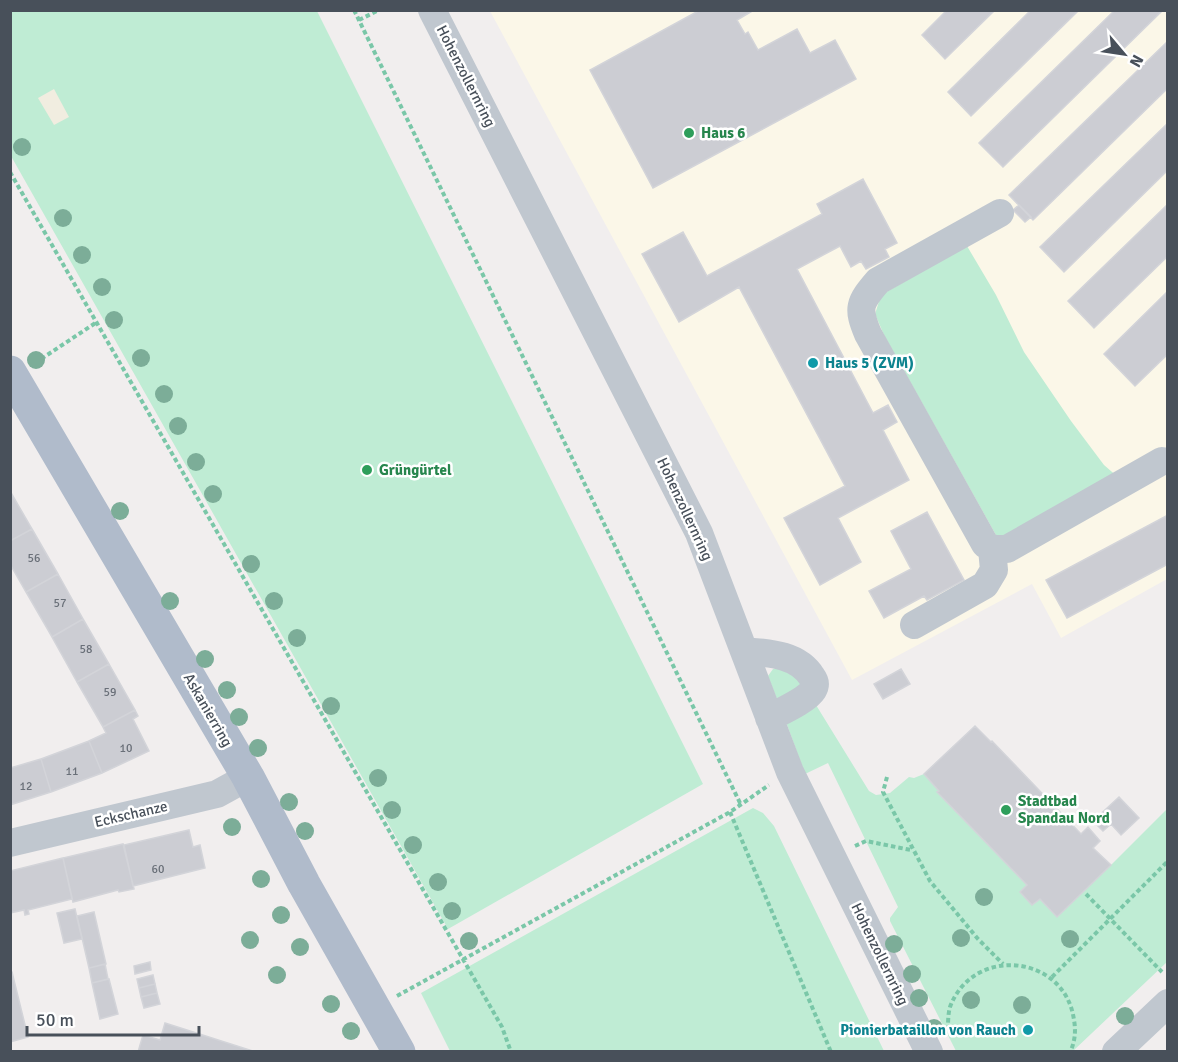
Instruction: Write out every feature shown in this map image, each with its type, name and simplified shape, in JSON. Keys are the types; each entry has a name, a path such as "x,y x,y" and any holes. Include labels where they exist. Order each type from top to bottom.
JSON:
{"main road":[{"name":"Askanierring","path":"12,376 248,777 304,884 376,1007 399,1052"}],"street":[{"name":"Hohenzollernring","path":"432,10 699,533 790,771 832,856 938,1043"},
{"path":"1000,213 878,281 865,296 860,315 868,334 985,544 992,549 1007,549 1162,461"},
{"path":"914,626 986,585 994,570 992,549"},
{"path":"744,651 784,656 803,667 814,680 815,686 809,695 770,718"},
{"name":"Eckschanze","path":"10,843 217,794 248,777"},
{"path":"1116,1052 1167,1003"}],"path":[{"path":"354,10 741,805"},
{"path":"359,20 379,10"},
{"path":"10,172 502,1027 511,1052"},
{"path":"46,356 97,322"},
{"path":"376,1007 730,812 790,771"},
{"path":"886,777 883,792 930,881 949,906 1003,965"},
{"path":"730,812 831,1052"},
{"path":"832,856 866,841 912,850"},
{"path":"1052,977 1167,861"},
{"path":"1086,894 1162,972"},
{"path":"938,1043 950,1008 958,993 970,979 984,970 1003,965 1019,965 1052,977 1067,996 1073,1009 1075,1026 1074,1044 1070,1052"}],"shaded area":[{"path":"490,11 1167,11 1167,579 1061,638 1032,584 852,680"}],"green space":[{"name":"Grüngürtel","path":"10,11 317,11 703,784 448,929 11,156"},
{"path":"967,246 996,295 1024,352 1104,465 1119,478 1008,538 997,537 884,335 875,314 881,295"},
{"path":"779,668 797,678 801,685 778,702 768,676 773,669"},
{"path":"816,705 869,791 876,795 890,793 909,777 914,778 924,774 939,791 938,793 1027,885 1020,892 1032,905 1111,865 1167,809 1167,962 1073,1051 956,1051 890,921 898,907 828,763 805,774 786,722"},
{"path":"753,808 763,813 774,826 884,1051 450,1051 421,993"}],"sand":[{"path":"54,89 69,117 54,125 38,98"}],"building":[{"name":"Haus 6","path":"700,10 754,10 737,20 745,34 748,32 758,50 797,29 810,53 835,40 856,79 653,188 590,70"},
{"path":"947,10 995,10 945,59 922,35"},
{"path":"1031,10 1079,10 971,116 948,92"},
{"path":"1115,10 1163,10 1003,167 979,143"},
{"path":"1168,41 1168,88 1033,220 1009,195"},
{"path":"1168,123 1168,170 1064,272 1040,247"},
{"name":"Haus 5 (ZVM)","path":"863,179 897,243 885,249 889,257 866,269 861,261 851,267 840,246 797,269 873,413 888,405 897,422 883,430 909,480 838,518 861,562 820,585 784,518 845,486 739,287 679,322 642,254 683,232 707,276 822,214 817,204"},
{"path":"1168,204 1168,256 1094,328 1068,301"},
{"path":"1019,205 1031,217 1025,222 1013,210"},
{"path":"1168,291 1168,354 1135,386 1104,354"},
{"path":"10,491 32,529 10,541"},
{"path":"927,512 964,580 927,600 924,596 884,618 869,591 911,569 891,531"},
{"path":"1168,515 1168,564 1067,618 1046,580"},
{"path":"32,529 58,574 26,592 10,564 10,541"},
{"path":"58,574 83,619 52,637 26,592"},
{"path":"83,619 109,664 77,682 52,637"},
{"path":"109,664 135,710 103,727 77,682"},
{"path":"901,669 910,684 883,699 874,684"},
{"path":"135,710 138,716 133,719 149,751 102,773 89,741 106,733 103,727"},
{"name":"Stadtbad Spandau Nord","path":"975,726 1081,834 1088,827 1100,841 1093,848 1111,865 1057,917 1040,899 1032,905 1020,892 1027,885 937,792 939,791 924,774"},
{"path":"89,741 102,773 51,792 41,759"},
{"path":"41,759 51,792 10,805 10,768"},
{"path":"1119,797 1139,818 1121,835 1111,824 1103,831 1093,821"},
{"path":"189,830 193,847 200,845 205,868 133,886 124,845"},
{"path":"123,844 134,889 119,892 118,890 73,902 63,858"},
{"path":"63,858 72,899 28,910 29,914 25,915 24,910 10,913 10,871"},
{"path":"75,909 82,939 64,943 57,913"},
{"path":"94,912 106,964 89,968 77,916"},
{"path":"150,962 151,970 135,974 134,966"},
{"path":"105,964 108,979 92,983 89,968"},
{"path":"10,972 12,972 28,1037 10,1042"},
{"path":"153,975 155,984 139,988 137,979"},
{"path":"109,979 118,1014 100,1019 92,983"},
{"path":"155,984 157,993 141,997 139,988"},
{"path":"157,993 160,1004 144,1008 141,997"},
{"path":"165,1023 256,1052 138,1052 143,1035 160,1040"}],"place":[{"name":"Haus 6","path":"689,133"},
{"name":"Haus 5 (ZVM)","path":"813,363"},
{"name":"Grüngürtel","path":"367,470"},
{"name":"Stadtbad Spandau Nord","path":"1006,810"},
{"name":"Pionierbataillon von Rauch","path":"1028,1030"}]}
